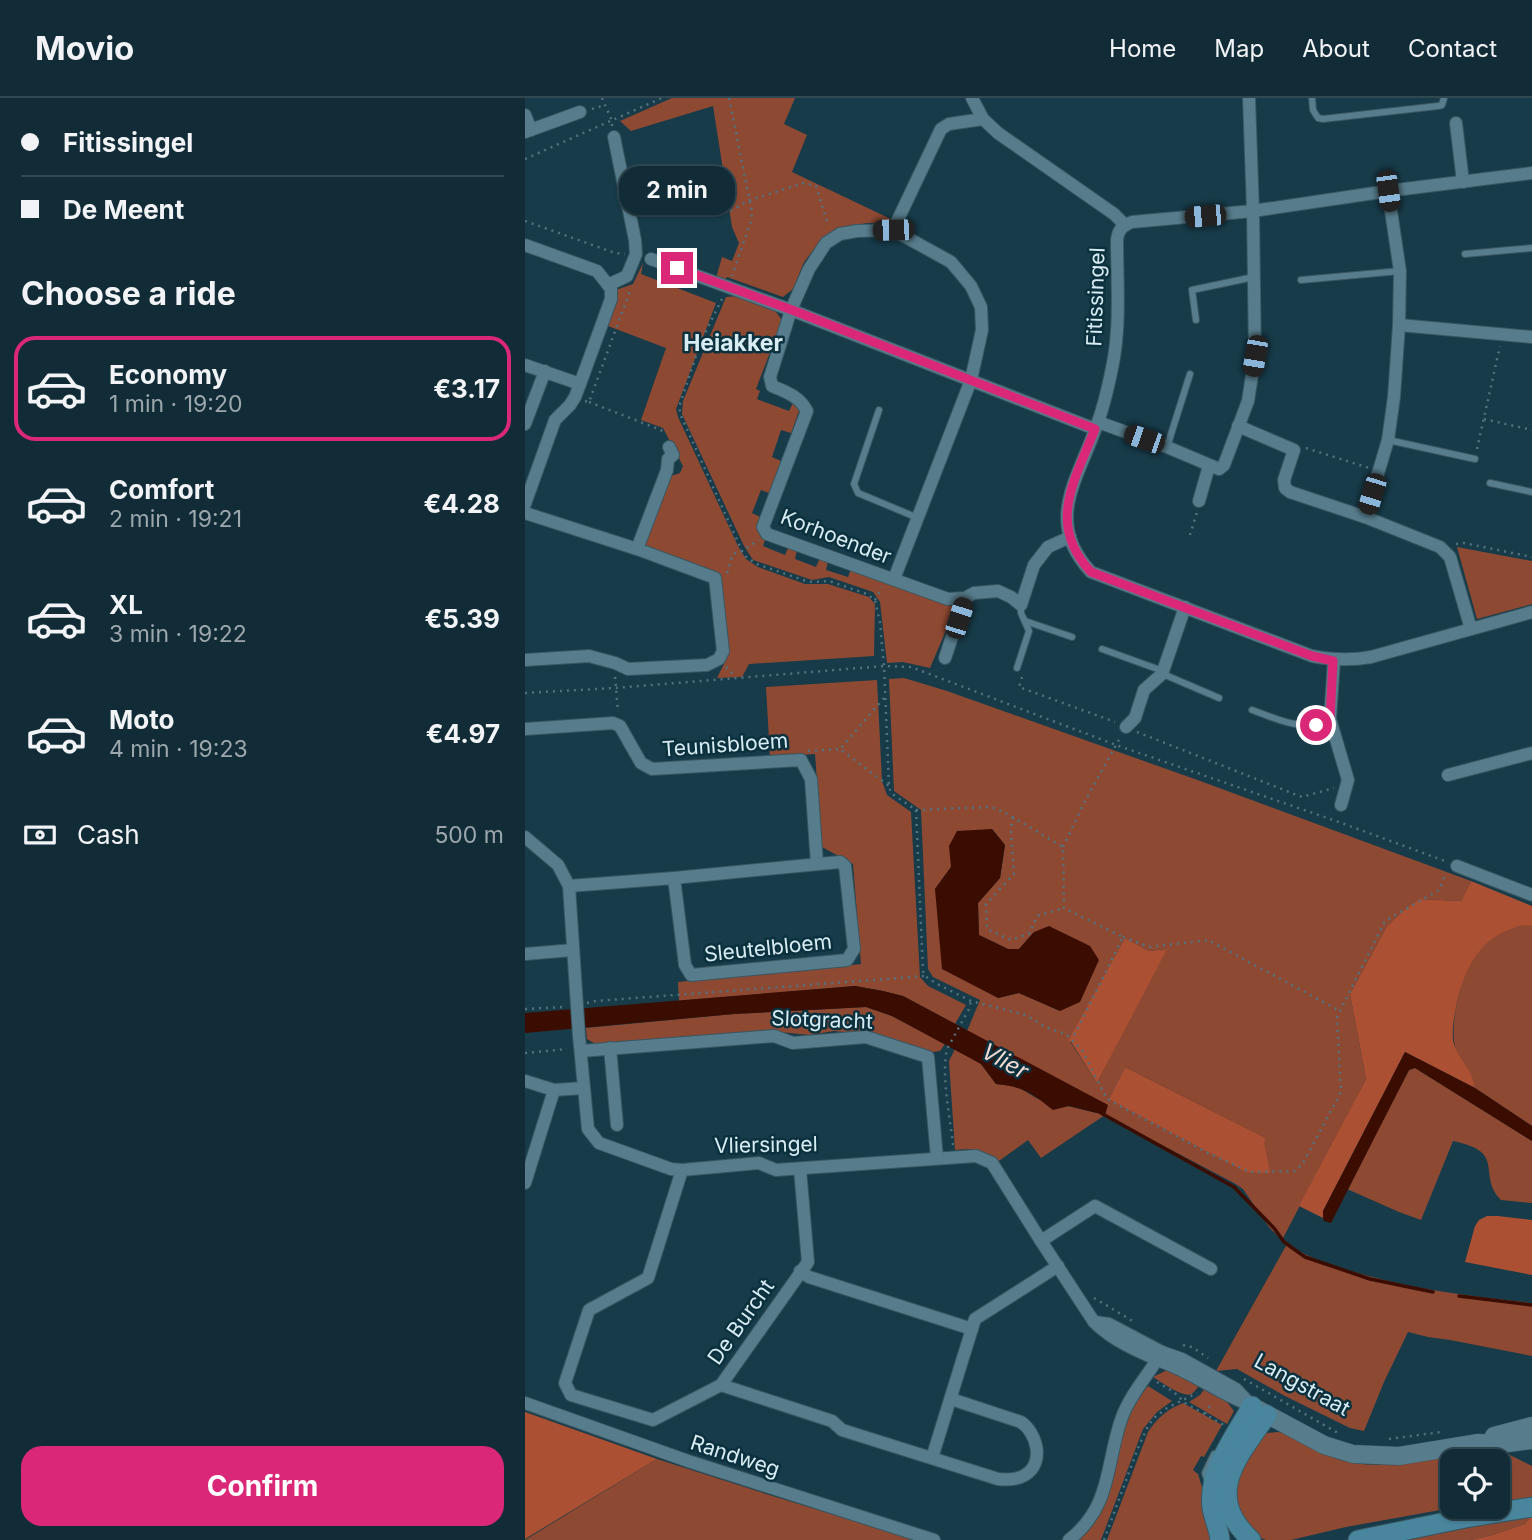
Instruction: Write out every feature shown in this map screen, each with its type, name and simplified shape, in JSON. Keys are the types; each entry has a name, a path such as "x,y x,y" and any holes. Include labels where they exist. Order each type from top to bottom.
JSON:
{"main road":[{"name":"Langstraat","path":"1251,1412 1324,1445 1353,1454 1399,1456 1478,1443 1501,1444 1532,1440"},
{"path":"1220,1540 1212,1508 1216,1471 1251,1412"},
{"path":"1251,1412 1240,1455 1229,1475 1226,1493 1231,1516 1239,1529 1251,1540"},
{"name":"Langstraat","path":"1478,1443 1489,1437 1532,1426"},
{"path":"1358,1540 1532,1507"}],"street":[{"path":"972,98 983,119 998,133 1114,214 1125,225"},
{"path":"651,259 1097,426 1167,447 1219,469 1224,465 1248,401 1255,356 1249,98"},
{"path":"525,115 528,131 580,112"},
{"path":"893,230 941,129 949,124 983,119"},
{"path":"1456,122 1463,182"},
{"path":"608,285 627,276 636,254 614,137"},
{"name":"Fitissingel","path":"1532,173 1253,211 1132,222 1125,225 1118,232 1117,240 1117,330 1112,366 1097,426 1069,493 1066,508 1070,537 1078,558 1091,572 1312,656 1333,661 1371,657 1532,612"},
{"path":"1365,517 1388,440 1394,397 1400,271 1388,191"},
{"name":"Korhoender","path":"894,579 971,380 982,330 981,307 971,286 951,262 893,230 857,230 840,234 826,243 809,269 770,377 772,386 797,397 807,411 763,527 767,534 948,599 998,591 1021,605"},
{"path":"525,245 597,271 611,289 611,299 575,397 555,420 527,489 525,504"},
{"path":"1399,325 1532,337"},
{"path":"525,365 580,384"},
{"path":"525,424 545,371"},
{"path":"1238,426 1294,450 1285,480 1285,488 1290,492 1365,517 1440,547 1450,557 1471,629"},
{"path":"637,549 667,470 668,459 673,454 669,447"},
{"path":"1199,502 1209,466"},
{"path":"525,513 637,549 715,578 723,651 719,659 707,665 628,669 589,656 525,660"},
{"path":"1021,605 1034,565 1048,547 1070,537"},
{"path":"946,658 965,598"},
{"path":"1126,727 1135,718 1144,690 1162,672 1185,607"},
{"path":"1333,661 1330,719 1348,780 1341,805"},
{"path":"525,729 613,723 620,726"},
{"name":"Teunisbloem","path":"620,726 641,763 652,769 801,760 811,779 817,864"},
{"path":"1448,775 1532,753"},
{"path":"525,837 558,865 569,886"},
{"name":"Sleutelbloem","path":"569,886 840,862 845,866 854,949 846,960 691,975 684,965 674,878"},
{"path":"1451,866 1532,895"},
{"name":"Vliersingel","path":"569,886 588,1129 599,1143 671,1169 682,1170 759,1163 776,1170 800,1169 976,1156 992,1163 1094,1322 1109,1324 1179,1370 1210,1374 1230,1398 1251,1412"},
{"path":"525,954 573,950"},
{"name":"Slotgracht","path":"580,1045 610,1048 774,1036 793,1043 866,1037 928,1057 937,1158"},
{"path":"610,1048 617,1125"},
{"path":"525,1081 554,1090 584,1088"},
{"path":"525,1183 554,1090"},
{"name":"De Burcht","path":"682,1170 648,1278 589,1310 565,1382 571,1395 653,1420 721,1385 808,1262 800,1169"},
{"path":"1041,1241 1095,1206 1210,1269"},
{"path":"932,1458 975,1319 1058,1266"},
{"name":"De Burcht","path":"800,1271 809,1277 972,1329"},
{"path":"1069,1540 1090,1518 1102,1496 1123,1415 1159,1356"},
{"path":"721,1385 832,1421 842,1430 998,1479 1011,1480 1026,1475 1033,1466 1037,1449 1028,1427 1021,1422 951,1399"},
{"name":"Randweg","path":"525,1403 688,1461 934,1540"}],"lane":[{"path":"1312,98 1316,115 1323,119 1437,106 1442,105 1444,98"},
{"path":"1465,254 1532,248"},
{"path":"1301,280 1400,271"},
{"path":"1196,320 1192,290 1254,277"},
{"path":"1167,447 1190,374"},
{"path":"879,410 855,484 858,492 918,518"},
{"path":"1388,440 1475,459"},
{"path":"1490,483 1532,492"},
{"path":"1017,668 1029,631 1021,613 1021,605"},
{"path":"1024,620 1072,637"},
{"path":"1102,649 1219,698"},
{"path":"1252,709 1297,725 1316,725 1330,719"},
{"path":"1212,1490 1205,1473 1216,1450"}],"path":[{"path":"603,98 612,121"},
{"path":"525,159 662,98"},
{"path":"729,98 752,212 728,286 701,341 679,407 693,444 747,558 803,580 829,581 867,594 875,600 884,666 891,793 916,810 991,807 1063,847"},
{"path":"703,216 730,211 750,200 804,184 816,186 833,239"},
{"path":"525,222 615,253 636,254"},
{"path":"589,402 634,281"},
{"path":"1475,459 1502,334"},
{"path":"575,397 661,430 669,447"},
{"path":"1484,419 1532,430"},
{"path":"1294,450 1307,447 1379,471"},
{"path":"1190,535 1199,502"},
{"path":"715,578 728,572 733,554 767,534"},
{"path":"1440,547 1464,543 1532,557"},
{"path":"615,663 620,726"},
{"path":"525,692 615,688 884,666 911,667 1116,745 1336,821 1451,866 1440,890 1385,921 1337,1017 1341,1091 1303,1163 1296,1171 1250,1172 1206,1152 1107,1099 1082,1050 1066,1034"},
{"path":"1017,668 1022,674 1019,687 1302,797 1347,785"},
{"path":"840,749 885,696"},
{"path":"1064,908 1063,847 1126,727"},
{"path":"801,760 806,751 840,749 889,786"},
{"path":"916,810 923,971 925,976 937,984 971,1001 1026,1015 1045,1027 1075,1034 1123,937"},
{"path":"1013,817 1011,831 1014,874 986,904 987,929 1011,940 1030,933 1037,916 1064,908 1149,947 1208,940 1340,1011"},
{"path":"525,1009 577,1007 596,1001 925,976"},
{"path":"960,1145 953,1145 944,1068 947,1049 971,1001"},
{"path":"525,1053 580,1045"},
{"path":"1088,1293 1144,1328"},
{"path":"1104,1540 1148,1426 1160,1413 1199,1392 1210,1374 1192,1347 1181,1345"},
{"name":"Langstraat","path":"1239,1376 1345,1436"},
{"path":"1182,1400 1224,1426"},
{"path":"1385,1440 1439,1433"}],"shaded area":[{"path":"672,98 795,98 784,124 807,135 792,172 893,220 888,223 867,223 841,228 828,234 804,262 793,289 783,297 727,277 724,281 716,278 722,257 732,261 739,243 732,227 713,106 631,131 620,121"},
{"path":"643,263 641,274 716,303 676,409 738,546 746,559 758,567 805,584 828,584 869,597 875,604 874,656 749,664 742,677 717,678 728,656 719,576 644,549 671,476 680,473 683,466 663,428 641,420 666,348 608,326 613,291 633,284"},
{"path":"739,296 769,307 782,321 756,389 760,391 757,399 789,411 793,403 799,411 791,433 781,430 772,457 781,461 769,493 761,490 752,513 760,517 765,540 763,546 785,555 789,546 797,550 795,559 816,567 820,558 828,561 826,570 848,577 851,569 952,604 955,609 930,668 903,662 887,663 880,602 873,592 829,577 812,580 753,560 744,546 682,414 683,401 726,297"},
{"path":"1457,547 1532,561 1532,604 1477,619"},
{"path":"904,678 947,691 1471,881 1461,901 1421,899 1403,911 1387,926 1350,994 1366,1079 1282,1240 1269,1227 1243,1189 1234,1183 1105,1115 1107,1105 967,1031 980,1000 933,977 928,969 921,810 894,791 889,679","holes":["992,829 1005,845 1000,878 978,903 979,935 1008,949 1019,949 1034,932 1060,1011 1019,993 998,998 935,889 951,867","1125,938 1149,951 1166,949 1097,1083 1069,1040","1125,1067 1266,1138 1264,1142 1109,1099"]},
{"path":"877,680 882,781 887,795 911,812 920,977 928,986 966,1005 955,1024 903,996 855,986 679,1001 678,982 861,964 853,864 822,847 815,754 770,757 766,687"},
{"path":"1471,881 1532,906 1532,926 1514,928 1489,941 1473,960 1462,983 1453,1040 1472,1075 1475,1088 1405,1052 1323,1211 1323,1218 1299,1206 1366,1079 1350,994 1387,926 1403,911 1420,899 1461,901"},
{"path":"1525,924 1532,926 1532,1126 1475,1088 1454,1042 1456,1009 1461,987 1473,959 1499,933"},
{"path":"1125,938 1149,951 1167,949 1097,1083 1068,1041"},
{"path":"866,1007 892,1016 945,1044 940,1051 933,1052 897,1041 834,1031 809,1035 780,1032 597,1045 587,1039 586,1028 734,1014"},
{"path":"955,1049 981,1064 996,1084 1016,1086 1038,1099 1105,1115 1041,1158 1028,1140 996,1163 978,1151 955,1150 949,1061"},
{"path":"1125,1067 1266,1138 1264,1143 1270,1173 1246,1172 1109,1099"},
{"path":"1415,1068 1532,1141 1532,1203 1501,1200 1494,1190 1486,1158 1480,1151 1453,1141 1421,1220 1347,1189 1409,1070"},
{"path":"1487,1216 1532,1220 1532,1275 1465,1262 1475,1226"},
{"path":"1287,1244 1341,1268 1388,1281 1459,1294 1532,1303 1532,1356 1408,1332 1364,1431 1350,1428 1237,1369 1216,1371"},
{"path":"1167,1370 1177,1371 1200,1385 1188,1395 1153,1377"},
{"path":"1148,1386 1172,1401 1157,1412 1143,1429 1101,1540 1077,1540 1097,1517 1106,1501 1123,1426 1134,1403"},
{"path":"1206,1387 1224,1398 1234,1411 1227,1424 1189,1402"},
{"path":"1183,1403 1222,1425 1204,1457 1201,1456 1193,1470 1198,1474 1208,1507 1214,1540 1107,1540 1148,1432 1163,1414"},
{"path":"525,1412 657,1459 525,1539"},
{"path":"1267,1433 1283,1433 1328,1456 1358,1464 1399,1463 1440,1456 1440,1510 1291,1540 1266,1540 1258,1537 1246,1528 1232,1491 1258,1438"},
{"path":"1510,1455 1532,1466 1532,1497 1529,1500 1510,1502"},
{"path":"657,1459 766,1494 916,1540 525,1540"},
{"path":"1532,1515 1525,1524 1471,1540 1408,1540"},
{"path":"1532,1515 1532,1540 1471,1540 1525,1524"}],"water":[{"path":"992,829 1005,845 1000,878 978,903 979,935 1008,949 1019,949 1034,932 1049,926 1090,946 1099,960 1080,1002 1060,1011 1019,993 998,998 942,969 935,889 951,867 949,846 957,831"},
{"path":"855,986 903,996 1108,1105 1105,1115 1069,1106 1053,1110 1027,1092 996,1084 981,1064 892,1016 866,1007 734,1014 525,1033 525,1013"},
{"path":"1405,1052 1475,1088 1532,1126 1532,1141 1415,1068 1409,1070 1331,1223 1324,1221 1323,1211"}],"waterway":[{"name":"Vlier","path":"1101,1113 1234,1187 1284,1242 1305,1257 1370,1279 1433,1292"},
{"name":"Vlier","path":"1459,1296 1532,1305"}],"district":[{"name":"Heiakker","path":"733,343"}],"route":[{"path":"677,268 792,310 1095,429 1069,493 1066,508 1070,537 1078,558 1091,572 1312,656 1333,661 1330,719 1316,725"}]}
